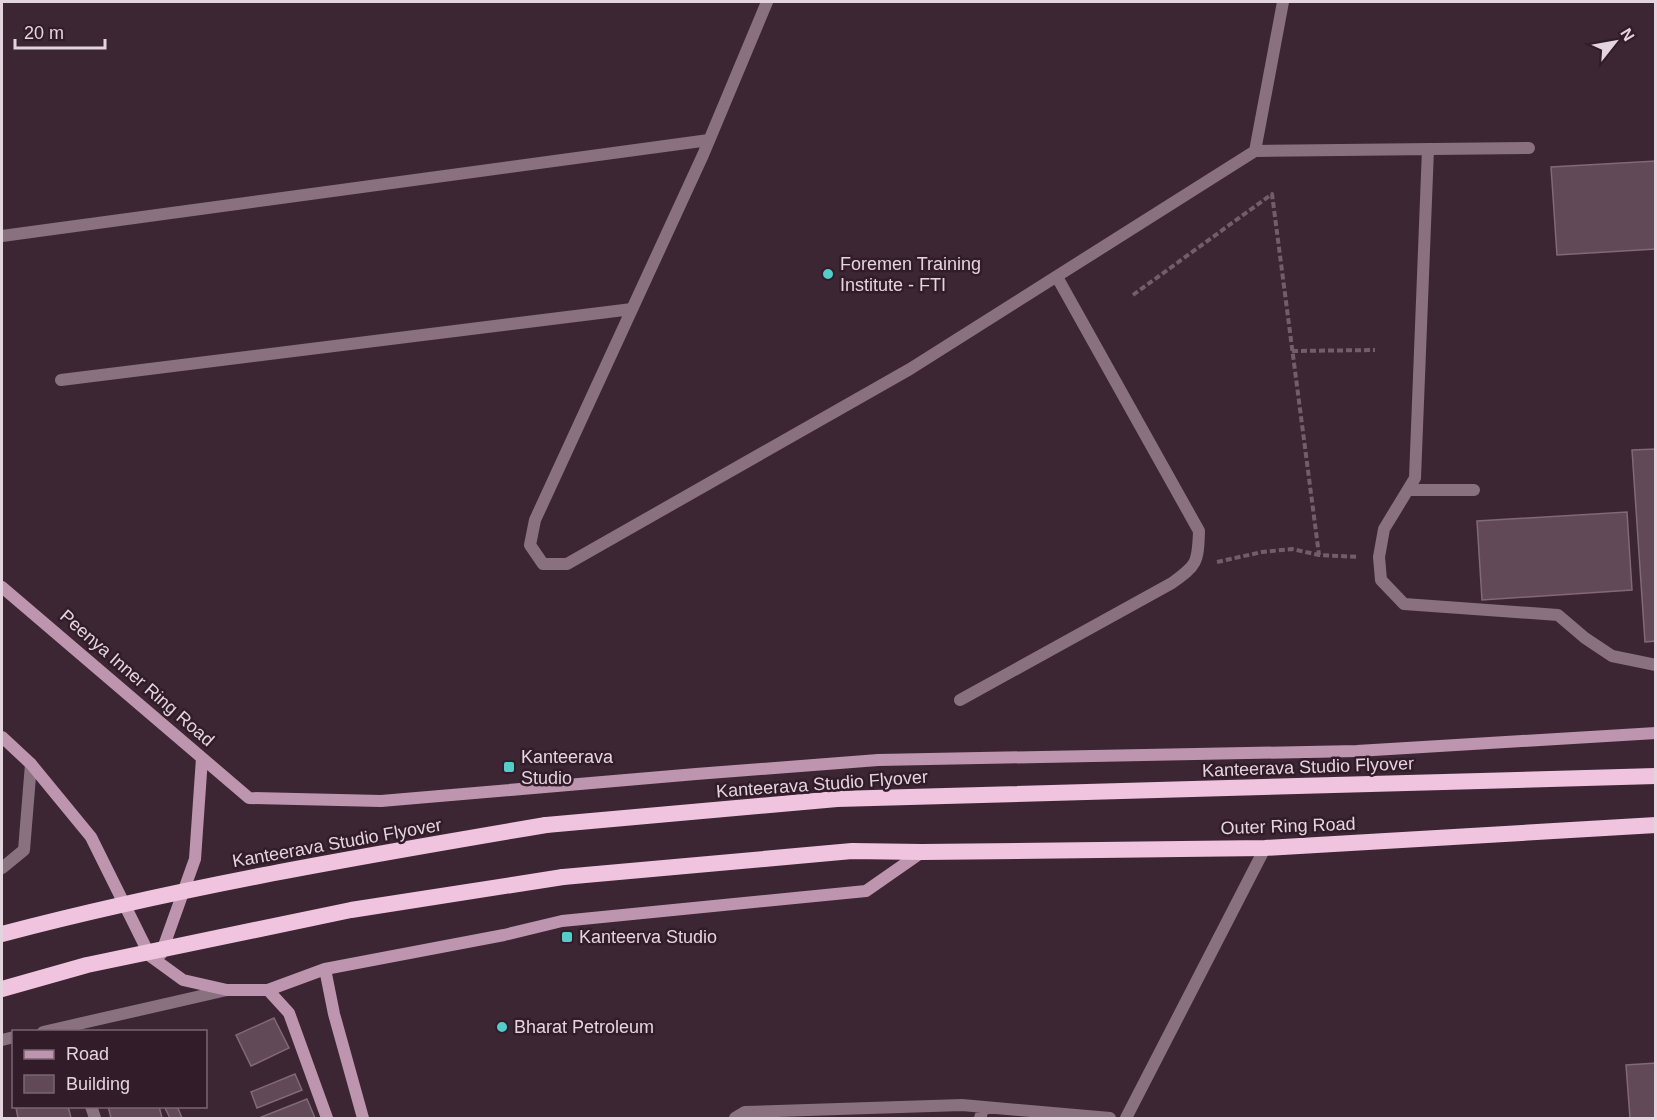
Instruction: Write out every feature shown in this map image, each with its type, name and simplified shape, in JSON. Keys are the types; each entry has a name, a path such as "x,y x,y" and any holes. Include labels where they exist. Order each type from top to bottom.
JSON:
{"highway":[{"name":"Kanteerava Studio Flyover","path":"2,934 76,914 323,863 546,825 837,800 1656,776"},
{"name":"Outer Ring Road","path":"922,852 1265,848 1656,825"},
{"path":"2,989 87,965 351,910 562,877 852,851 922,852"}],"main road":[{"name":"Peenya Inner Ring Road","path":"2,587 249,798 381,801 878,760 1358,751 1656,733"},
{"path":"2,737 31,764 92,837 150,956 183,980 226,990 268,990 325,969 504,935 562,921 866,891 922,852"},
{"path":"158,962 195,859 202,758"},
{"path":"325,969 334,1014 363,1119"},
{"path":"268,990 289,1013 327,1119"}],"street":[{"path":"767,2 709,140 535,520 530,545 543,564 567,564 577,559 910,369 1255,151 1529,148"},
{"path":"1255,151 1283,2"},
{"path":"2,236 709,140"},
{"path":"1428,149 1415,478 1384,530 1379,557 1381,580 1404,604 1558,615 1585,638 1612,656 1656,666"},
{"path":"960,700 1172,583 1193,568 1199,549 1199,531 1057,277"},
{"path":"61,380 632,309"},
{"path":"1408,490 1474,490"},
{"path":"2,868 24,850 31,764"},
{"path":"1126,1119 1265,848"},
{"path":"67,1029 226,990"},
{"path":"735,1119 746,1112 962,1105 982,1113 1110,1119"}],"path":[{"path":"1133,295 1272,194 1319,555"},
{"path":"1292,351 1375,350"},
{"path":"1193,568 1262,552 1292,549 1319,555 1379,557"}],"building":[{"path":"1656,161 1656,249 1557,255 1551,167"},
{"path":"1656,449 1656,641 1645,642 1632,450"},
{"path":"1627,512 1632,590 1482,600 1477,521"},
{"path":"274,1018 289,1048 251,1066 236,1035"},
{"path":"1656,1063 1656,1118 1630,1118 1626,1065"},
{"path":"295,1074 302,1090 257,1108 251,1092"},
{"path":"307,1099 315,1118 259,1118"},
{"path":"16,1108 68,1108 71,1118 18,1118"},
{"path":"108,1108 160,1108 162,1118 111,1118"},
{"path":"165,1108 178,1108 182,1118 170,1118"}],"place":[{"name":"Foremen Training Institute - FTI","path":"828,274"},
{"name":"Kanteerava Studio","path":"509,767"},
{"name":"Kanteerva Studio","path":"567,937"},
{"name":"Bharat Petroleum","path":"502,1027"}]}
